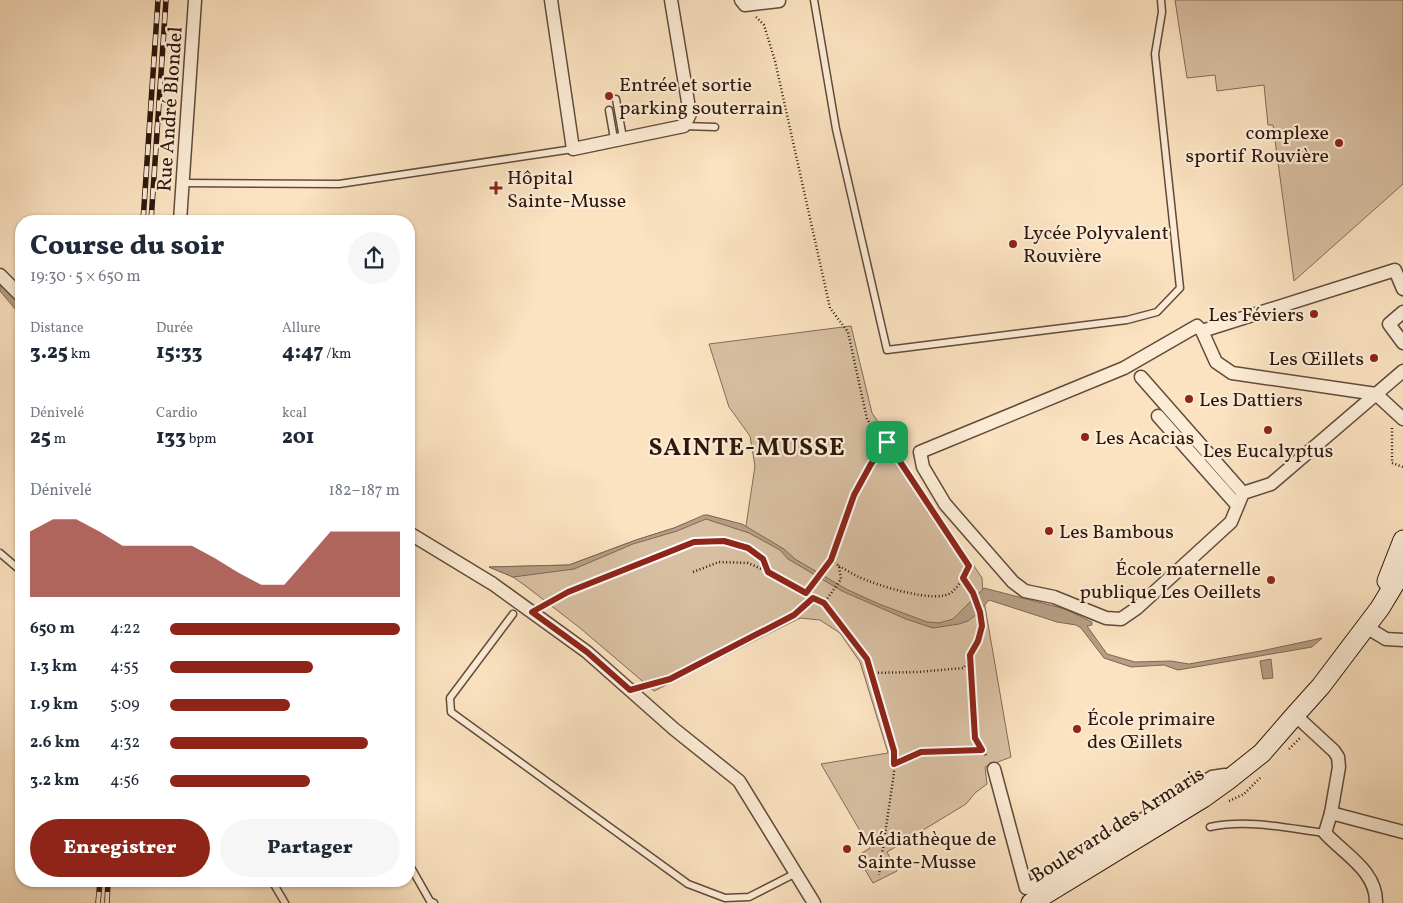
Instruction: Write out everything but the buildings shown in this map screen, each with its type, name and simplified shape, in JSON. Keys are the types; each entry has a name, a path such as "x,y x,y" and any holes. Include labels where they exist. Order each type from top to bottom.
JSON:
{"main road":[{"name":"Boulevard des Armaris","path":"1366,627 1381,596 1403,540"},
{"name":"Boulevard des Armaris","path":"1031,903 1228,780 1262,752 1321,686 1380,608 1403,570"}],"street":[{"name":"Rue André Blondel","path":"180,215 195,0"},
{"path":"551,0 573,149 684,126 690,114 671,0"},
{"path":"743,3 781,1"},
{"path":"1202,331 1395,270 1403,289"},
{"path":"0,275 15,290"},
{"path":"1403,312 1389,324 1403,343"},
{"path":"1400,416 1376,394 1232,373 1216,362 1202,331 1197,326 1124,368 920,452 923,467 945,504 1013,582 1025,591 1054,597 1106,618 1121,619 1137,608 1231,522 1243,493 1271,484 1376,394 1402,373"},
{"path":"1141,377 1243,493"},
{"path":"1158,416 1237,505"},
{"path":"415,537 493,584 587,652 674,730 739,781 814,903"},
{"path":"1366,627 1386,639 1403,640"},
{"path":"1296,715 1338,757 1339,767 1331,813 1325,833 1364,870 1375,886 1376,903"},
{"path":"994,769 1026,888 1032,887 1212,776 1225,776 1228,780"},
{"path":"1331,813 1403,832"}],"lane":[{"path":"814,0 836,129 887,350 1128,320 1157,312 1180,288 1155,54 1162,12 1161,0"},
{"path":"616,99 618,139"},
{"path":"609,110 618,139"},
{"path":"684,126 715,127"},
{"path":"182,183 339,184 573,149"},
{"path":"0,553 15,566"},
{"path":"512,614 450,698 451,712 688,884 724,898 749,897 796,873"},
{"path":"1210,827 1228,823 1247,823 1325,833"},
{"path":"415,875 430,901 434,903"},
{"path":"276,887 285,903"}],"path":[{"path":"743,3 764,25 775,61 830,308 848,332 867,419 875,431 887,442 925,500"},
{"path":"1400,416 1392,426 1392,463 1403,467"},
{"path":"806,593 831,560 854,495 871,464 887,442"},
{"path":"831,560 860,578 918,596 938,598 952,593 969,566 936,516"},
{"path":"532,612 568,592 694,542 724,541 748,548 763,559 768,572"},
{"path":"693,572 719,562 748,564 768,572 824,603 867,659 894,751 894,764 879,875"},
{"path":"824,603 841,579 839,566"},
{"path":"871,673 964,668 978,641 982,626 980,612 973,593 963,578"},
{"path":"630,690 670,679 794,615 813,598"},
{"path":"970,655 975,738 994,769"},
{"path":"894,764 921,752 982,750"}],"shaded area":[{"name":"complexe sportif Rouvière","path":"1175,0 1403,0 1403,184 1294,281 1273,125 1268,125 1264,85 1217,91 1215,75 1187,78"},
{"path":"0,281 15,298 15,309 0,291"},
{"path":"851,326 872,413 982,578 983,595 1011,757 985,767 987,784 975,793 966,804 887,852 897,871 873,883 857,856 870,848 821,764 888,753 860,662 840,633 820,620 800,618 654,691 580,628 527,587 513,577 489,567 569,565 707,515 746,526 755,466 750,436 729,407 709,344"},
{"path":"704,515 742,524 784,549 795,559 846,589 927,622 939,623 953,619 984,588 1065,609 1092,622 1092,625 1087,626 1107,654 1135,662 1171,661 1189,664 1322,638 1312,647 1178,670 1164,665 1131,667 1104,658 1081,628 1076,625 1057,622 989,600 977,614 968,621 959,624 933,628 906,619 842,591 788,559 780,550 749,533 706,519 677,531 633,544 574,569 513,577 489,567 569,565 674,528"},
{"path":"1271,659 1273,678 1263,679 1260,661"}],"railway":[{"path":"143,215 158,0"},
{"path":"151,215 166,0"},
{"path":"98,903 99,887"},
{"path":"107,903 108,887"}],"place":[{"name":"Entrée et sortie parking souterrain","path":"609,96"},
{"name":"complexe sportif Rouvière","path":"1339,143"},
{"name":"Hôpital Sainte-Musse","path":"496,188"},
{"name":"Lycée Polyvalent Rouvière","path":"1013,244"},
{"name":"Les Féviers","path":"1314,314"},
{"name":"Les Œillets","path":"1374,358"},
{"name":"Les Dattiers","path":"1189,399"},
{"name":"Les Eucalyptus","path":"1268,430"},
{"name":"Les Acacias","path":"1085,437"},
{"name":"Les Bambous","path":"1049,531"},
{"name":"École maternelle publique Les Oeillets","path":"1271,580"},
{"name":"École primaire des Œillets","path":"1077,729"},
{"name":"Médiathèque de Sainte-Musse","path":"847,849"}],"district":[{"name":"SAINTE-MUSSE","path":"747,446"}],"route":[{"path":"887,442 969,566 963,578 973,593 980,612 982,626 978,641 970,655 975,738 982,750 921,752 894,764 894,751 867,659 824,603 813,598 794,615 670,679 630,690 587,652 532,612 568,592 694,542 724,541 748,548 763,559 768,572 806,593 831,560 854,495 871,464 887,442"}]}
